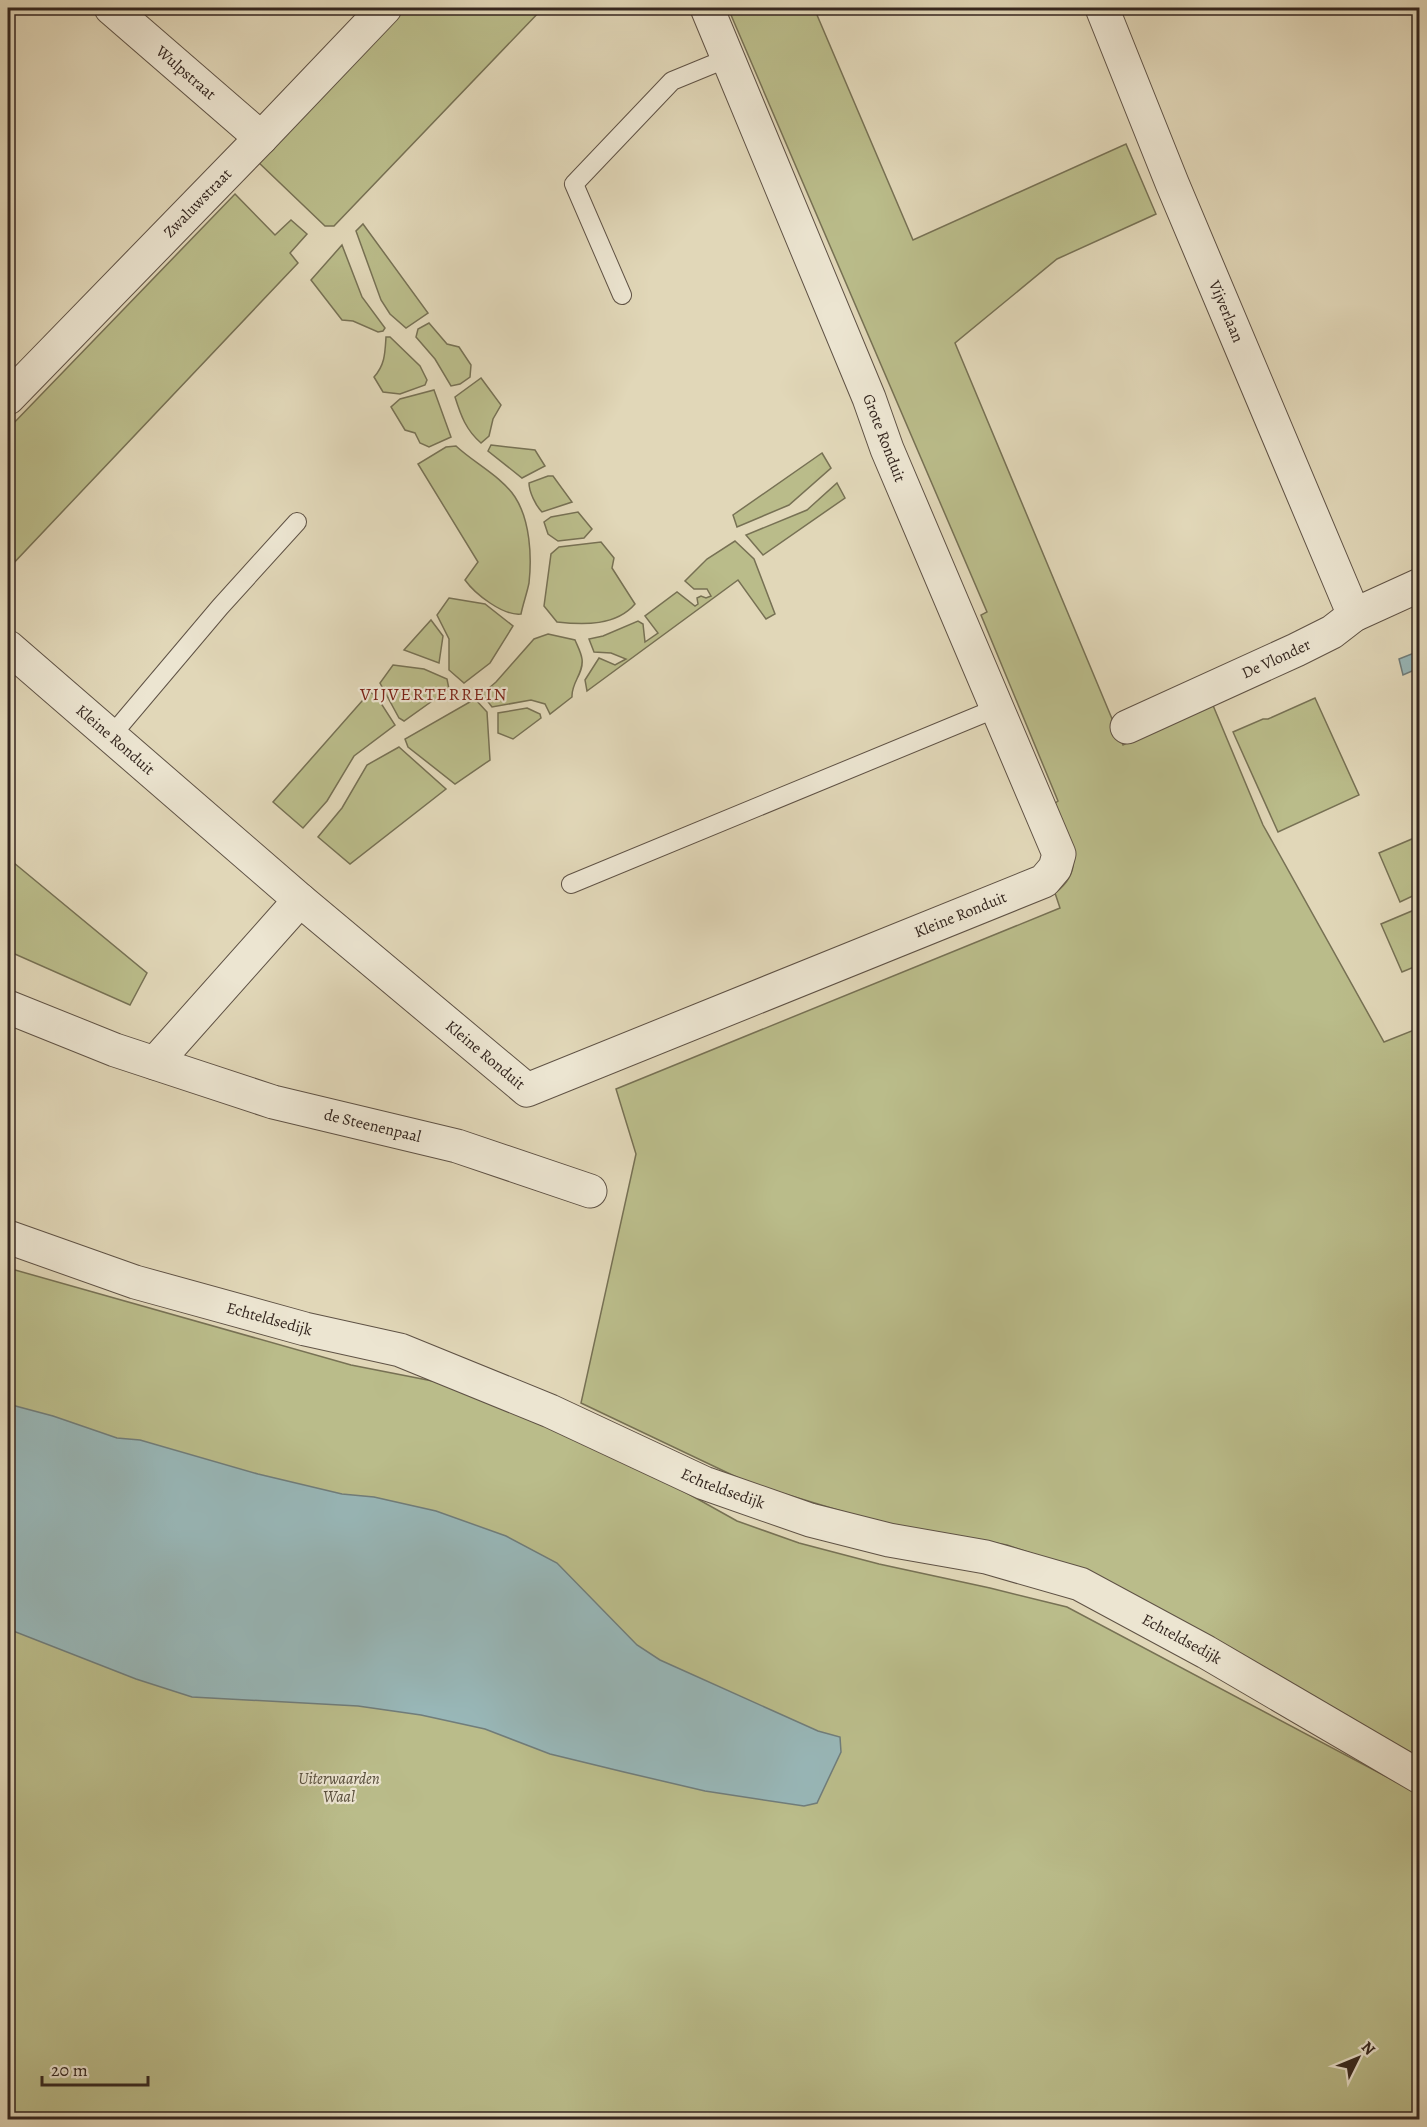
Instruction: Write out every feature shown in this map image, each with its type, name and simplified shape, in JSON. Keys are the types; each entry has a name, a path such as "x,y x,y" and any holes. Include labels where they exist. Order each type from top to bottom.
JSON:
{"street":[{"name":"Wulpstraat","path":"111,8 261,138"},
{"name":"Zwaluwstraat","path":"8,398 385,8"},
{"name":"Grote Ronduit","path":"707,8 869,398 887,448 1059,854 1055,868"},
{"name":"Vijverlaan","path":"1101,8 1354,615"},
{"name":"De Vlonder","path":"1127,727 1314,641 1332,632 1354,615 1419,585"},
{"name":"Kleine Ronduit","path":"8,647 300,900 527,1090 1044,881 1055,868"},
{"path":"155,1063 300,900"},
{"name":"de Steenenpaal","path":"8,1007 115,1050 273,1102 457,1146 590,1191"},
{"name":"Echteldsedijk","path":"8,1237 135,1282 305,1329 400,1350 550,1411 704,1483 810,1520 889,1540 986,1557 1080,1584 1206,1652 1419,1776"}],"lane":[{"path":"622,295 574,184 672,81 728,58"},
{"path":"111,736 220,607 297,522"},
{"path":"571,884 997,708"}],"green space":[{"path":"406,8 543,8 334,226 325,226 256,160"},
{"path":"728,8 814,8 913,240 1126,144 1156,214 1057,259 955,343 1123,745 1212,703 1263,825 1384,1042 1419,1028 1419,1757 1084,1571 1007,1545 884,1524 749,1483 581,1403 636,1154 616,1089 1060,908 1055,893 1066,883 1073,862 1073,851 1054,804 1058,801 981,615 987,612"},
{"path":"235,194 275,235 291,220 307,234 290,253 298,263 8,569 8,429"},
{"path":"363,224 428,313 406,328 390,314 381,300 356,231"},
{"path":"342,245 362,297 385,328 383,331 378,332 353,321 342,320 311,280"},
{"path":"429,323 447,344 459,347 471,365 470,377 460,384 451,386 435,359 416,337 418,329"},
{"path":"386,337 390,337 420,366 427,380 425,385 400,394 383,392 374,377 385,354"},
{"path":"481,378 501,405 493,419 489,436 481,443 471,433 455,397"},
{"path":"434,390 451,437 429,447 420,443 415,433 405,430 391,407 400,399"},
{"path":"491,445 535,450 545,466 522,478 488,451"},
{"path":"456,446 509,489 524,516 529,538 530,561 529,583 521,614 506,612 498,608 475,592 465,580 478,562 418,464 446,447"},
{"path":"822,453 831,468 789,505 737,527 733,515"},
{"path":"553,476 572,502 542,512 533,499 529,483"},
{"path":"837,483 845,498 763,555 746,535 807,510"},
{"path":"578,512 592,529 584,538 558,541 548,534 544,522 551,517"},
{"path":"735,541 754,559 775,614 766,619 738,580 587,691 585,680 599,658 615,665 626,659 611,653 594,652 589,639 603,636 638,621 643,624 645,642 658,633 645,616 677,592 695,606 698,604 697,598 711,596 707,589 694,589 685,581 707,559"},
{"path":"601,542 614,558 612,568 635,604 619,617 609,620 578,624 557,622 544,606 551,554 559,547"},
{"path":"449,598 485,604 513,626 490,663 464,683 449,670 449,639 437,615"},
{"path":"431,620 443,636 439,663 404,650"},
{"path":"548,634 575,640 580,651 582,664 573,687 572,697 550,714 545,704 531,700 492,707 482,694 496,682 534,639"},
{"path":"393,665 424,669 447,679 449,689 404,721 399,718 380,683"},
{"path":"370,692 377,697 395,725 354,756 327,801 303,828 273,802"},
{"path":"1315,698 1359,795 1278,832 1233,732"},
{"path":"475,699 487,712 490,760 455,784 408,747 405,739"},
{"path":"527,708 540,714 541,718 513,739 498,733 498,713"},
{"path":"399,747 446,789 350,864 318,837 342,808 367,765"},
{"path":"1419,836 1419,893 1400,902 1379,853"},
{"path":"8,858 147,973 130,1005 8,951"},
{"path":"1419,908 1419,965 1402,972 1381,924"},
{"name":"Uiterwaarden Waal","path":"8,1268 351,1365 458,1386 565,1425 737,1521 799,1543 879,1564 1067,1607 1419,1794 1419,2119 8,2119"}],"water":[{"path":"1419,651 1419,668 1403,675 1399,659"},
{"path":"8,1404 53,1416 117,1438 140,1440 258,1474 342,1494 374,1497 436,1511 506,1536 557,1563 637,1645 660,1660 818,1731 840,1737 841,1752 817,1803 804,1806 705,1791 624,1772 550,1754 485,1729 421,1715 358,1706 192,1697 136,1679 8,1629"}],"district":[{"name":"VIJVERTERREIN","path":"434,694"}]}
